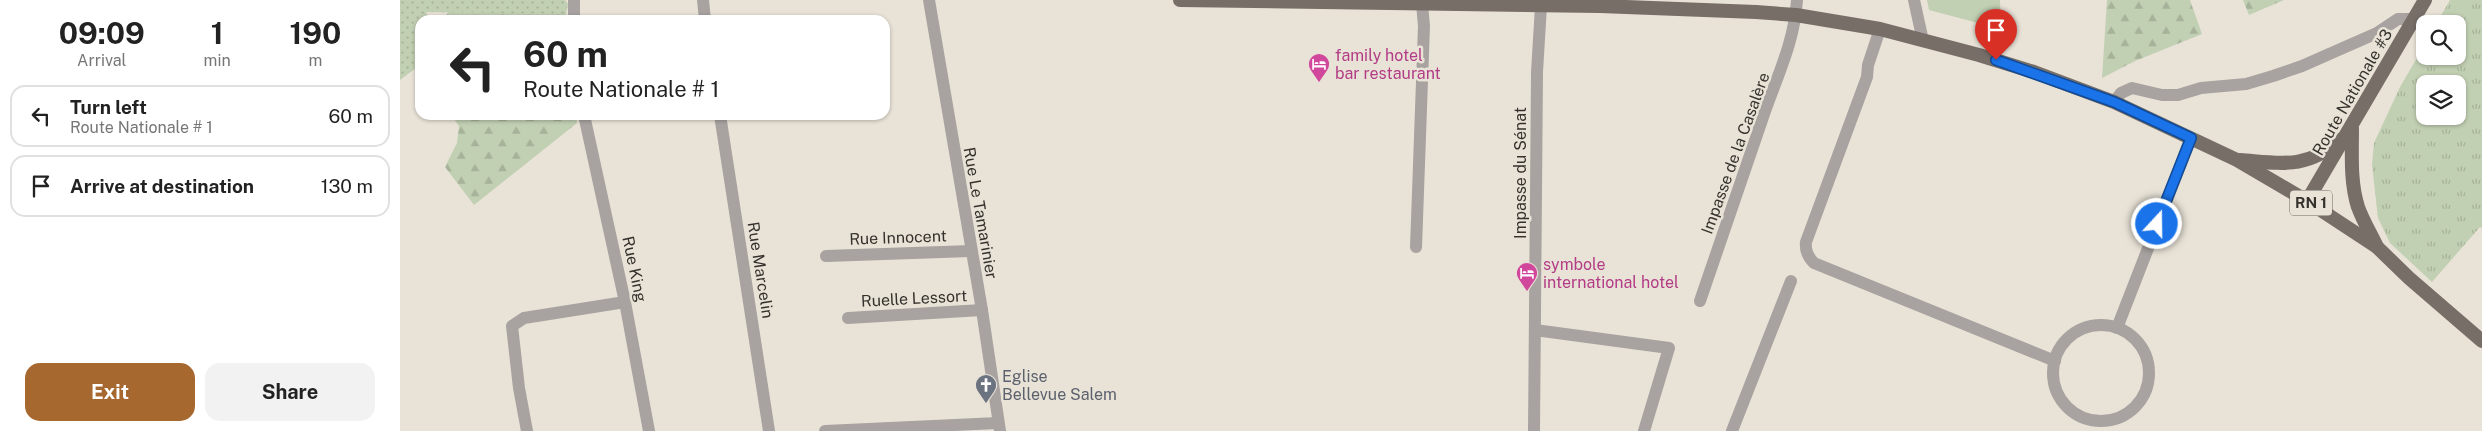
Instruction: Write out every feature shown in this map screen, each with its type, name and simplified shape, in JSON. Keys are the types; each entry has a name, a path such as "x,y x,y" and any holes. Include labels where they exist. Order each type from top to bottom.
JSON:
{"main road":[{"name":"RN 1","path":"1180,0 1541,6 1569,3 1796,15 1880,29 1923,40 2034,72 2114,102 2237,160 2307,201 2377,246 2409,278 2482,342"},
{"name":"Route Nationale #3","path":"2307,201 2425,0"},
{"path":"2237,160 2288,164 2310,160 2331,148 2352,127"},
{"path":"2352,127 2352,169 2358,207 2377,246"}],"street":[{"path":"574,0 574,15"},
{"path":"703,0 704,15"},
{"name":"Rue Le Tamarinier","path":"929,0 982,310 999,427"},
{"name":"Impasse de la Casalère","path":"1700,301 1767,104 1782,72 1798,0"},
{"path":"1914,0 1923,40"},
{"path":"1416,247 1424,26 1422,4"},
{"name":"Impasse du Sénat","path":"1534,431 1536,72 1541,6"},
{"path":"2114,102 2121,93 2132,88 2178,95 2201,88 2246,84 2302,66 2377,32 2398,19 2414,19"},
{"path":"1880,29 1868,64 1867,77 1806,242 1805,247 1809,258 1814,263 2055,361"},
{"name":"Rue King","path":"585,120 626,302 649,431"},
{"name":"Rue Marcelin","path":"721,120 770,431"},
{"path":"2117,328 2191,138"},
{"name":"Rue Innocent","path":"826,256 971,251"},
{"path":"1732,431 1790,281"},
{"path":"527,431 519,388 512,326 524,318 626,302"},
{"name":"Ruelle Lessort","path":"848,318 982,310"},
{"path":"2102,326 2117,328 2131,336 2141,347 2148,362 2149,377 2145,393 2136,406 2124,416 2108,421 2093,421 2071,411 2057,392 2053,377 2055,361 2061,347 2072,335 2086,328 2102,326"},
{"path":"1535,330 1669,348 1644,431"},
{"path":"824,431 999,427"}],"green space":[{"path":"400,0 565,0 568,4 566,14 426,12 428,15 415,15 415,69 400,80"},
{"path":"1927,0 2000,0 2001,29 1929,10"},
{"path":"2107,0 2190,0 2202,34 2135,61 2102,78"},
{"path":"2243,0 2284,0 2249,15"},
{"path":"2450,0 2482,0 2482,228 2480,227 2432,282 2390,243 2378,218 2372,165 2374,143 2400,87 2416,59 2416,65 2466,65 2466,15 2441,15"},
{"path":"448,12 566,15 446,15"},
{"path":"455,120 577,120 577,123 474,205 445,167 457,143 459,126"}],"place":[{"name":"family hotel bar restaurant","path":"1319,83"},
{"name":"symbole international hotel","path":"1527,292"},
{"name":"Eglise Bellevue Salem","path":"986,404"}],"route":[{"path":"1996,60 2114,102 2191,138 2157,224"}]}
